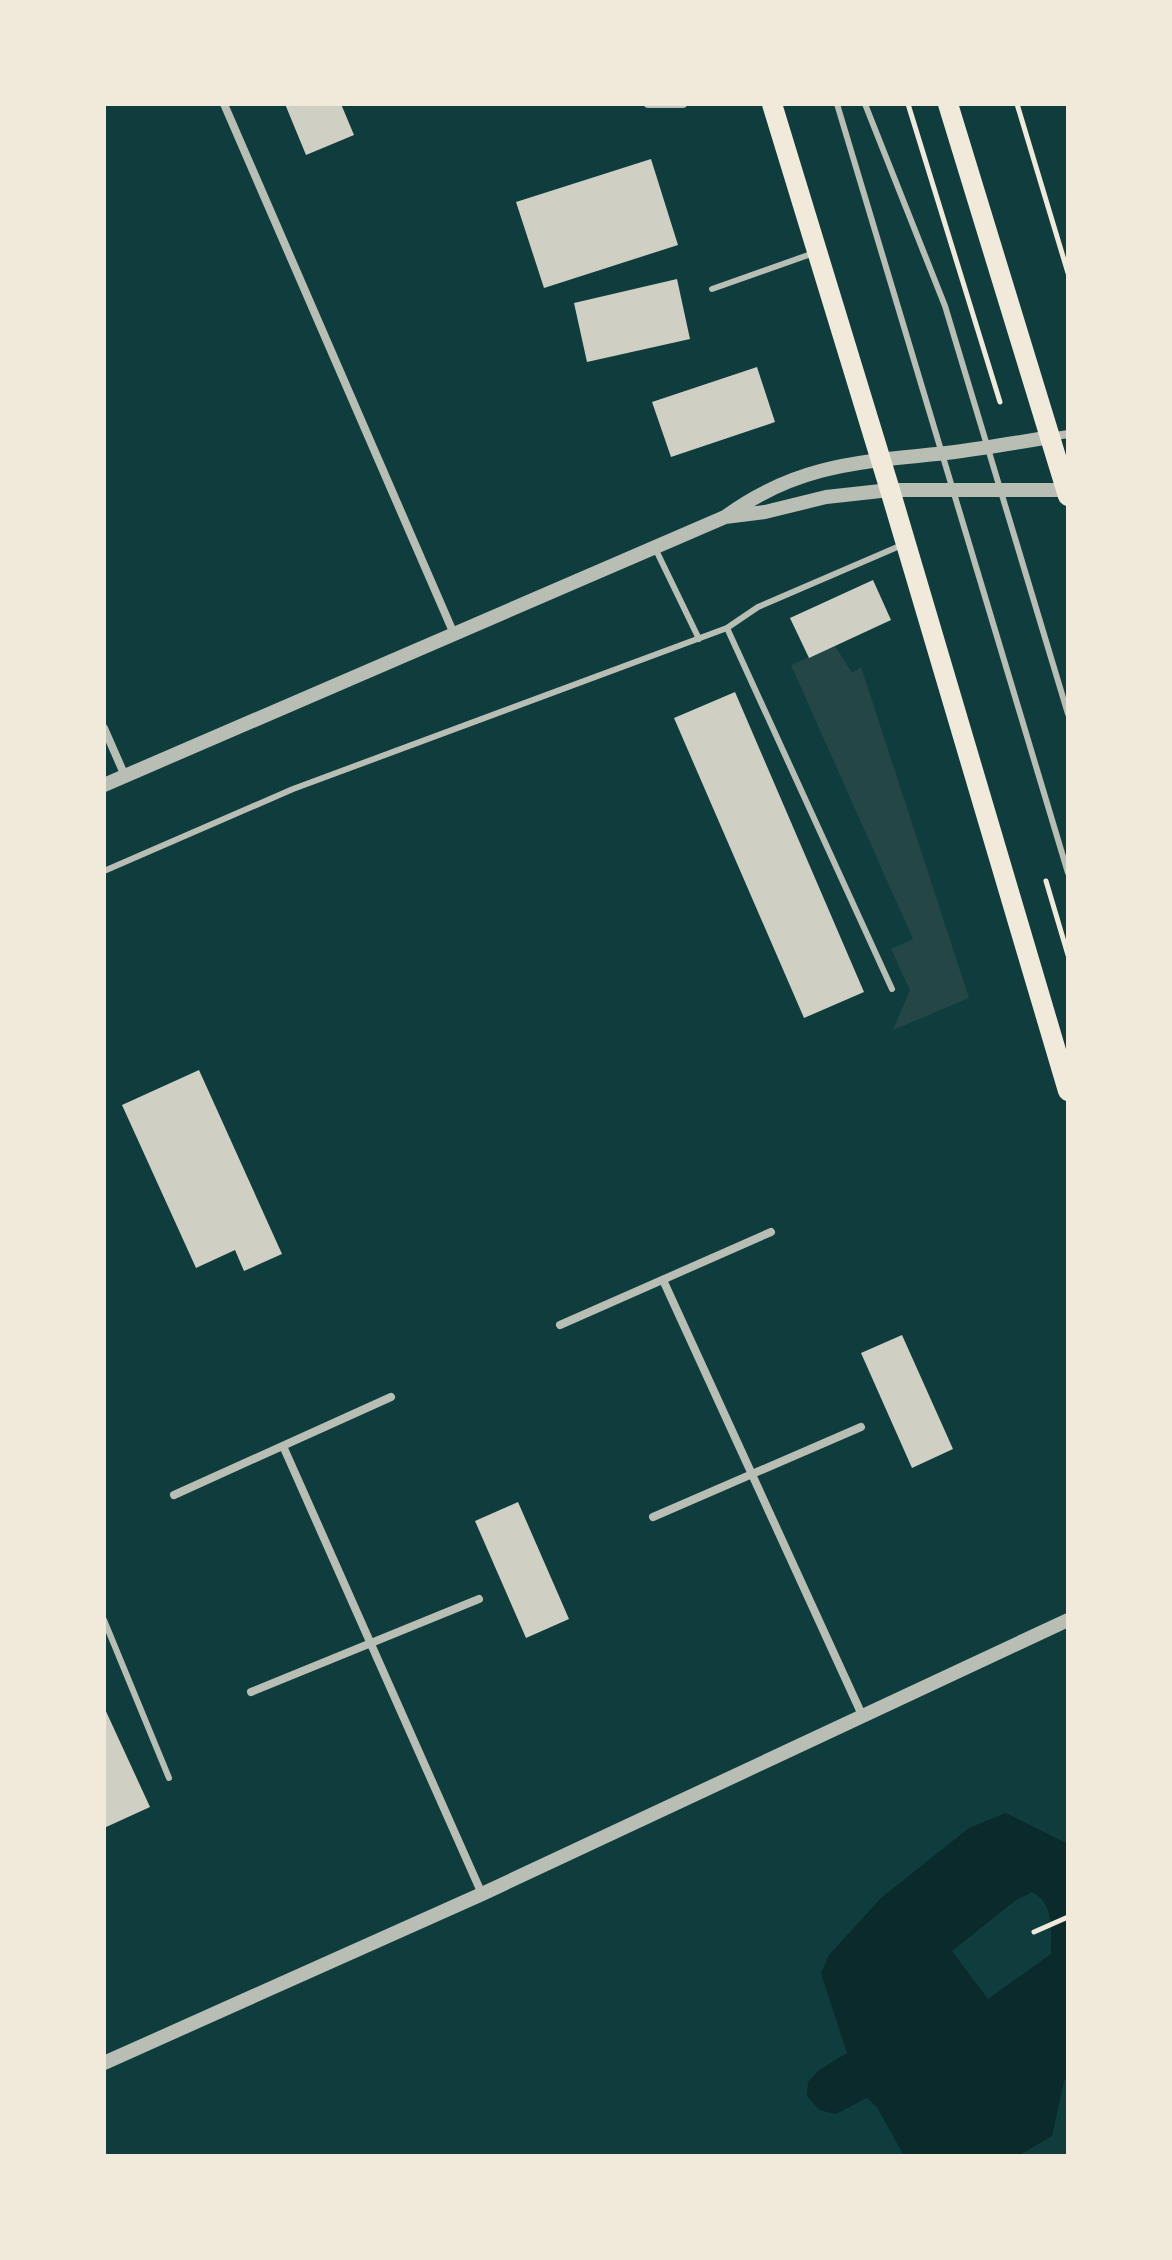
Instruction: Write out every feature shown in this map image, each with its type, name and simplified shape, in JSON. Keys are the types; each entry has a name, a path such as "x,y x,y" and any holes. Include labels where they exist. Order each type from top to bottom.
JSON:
{"main road":[{"path":"772,104 1068,1091"},
{"path":"948,104 1059,435 1067,492"}],"street":[{"path":"224,104 454,634"},
{"path":"648,104 683,104"},
{"path":"104,785 725,517 780,483 839,464 988,448 1059,435"},
{"path":"725,517 765,512 826,497 890,490 1067,492"},
{"path":"104,728 125,776"},
{"path":"560,1325 771,1232"},
{"path":"663,1280 863,1717"},
{"path":"174,1495 391,1397"},
{"path":"653,1517 861,1427"},
{"path":"283,1446 482,1894"},
{"path":"251,1692 479,1599"},
{"path":"104,2063 482,1894 1068,1622"}],"lane":[{"path":"837,104 1068,873"},
{"path":"865,104 945,306 1068,714"},
{"path":"712,289 817,252"},
{"path":"104,871 293,789 727,628 758,607 906,543"},
{"path":"655,548 699,639"},
{"path":"727,628 892,989"},
{"path":"104,1620 169,1778"}],"path":[{"path":"908,104 1000,402"},
{"path":"1017,104 1068,273"},
{"path":"1034,1932 1068,1917"}],"shaded area":[{"path":"835,646 852,673 861,667 969,998 893,1030 910,990 891,949 913,939 791,665"},
{"path":"1006,1813 1066,1843 1068,2077 1064,2081 1052,2136 1018,2156 904,2156 877,2107 867,2098 836,2114 819,2110 807,2096 808,2082 819,2070 847,2053 821,1973 829,1955 881,1898 969,1828","holes":["1032,1892 1045,1903 1050,1918 1051,1954 988,1999 952,1951 1016,1900"]}],"building":[{"path":"285,104 341,104 354,135 306,155"},
{"path":"651,159 678,245 544,288 516,202"},
{"path":"677,279 690,339 587,362 574,303"},
{"path":"757,367 775,422 671,457 652,402"},
{"path":"873,580 891,620 809,658 790,618"},
{"path":"735,692 864,992 804,1018 674,718"},
{"path":"199,1070 282,1254 244,1271 235,1250 196,1268 122,1105"},
{"path":"902,1335 953,1449 912,1468 861,1353"},
{"path":"518,1502 569,1619 526,1638 475,1521"},
{"path":"104,1707 150,1807 104,1828"}]}
